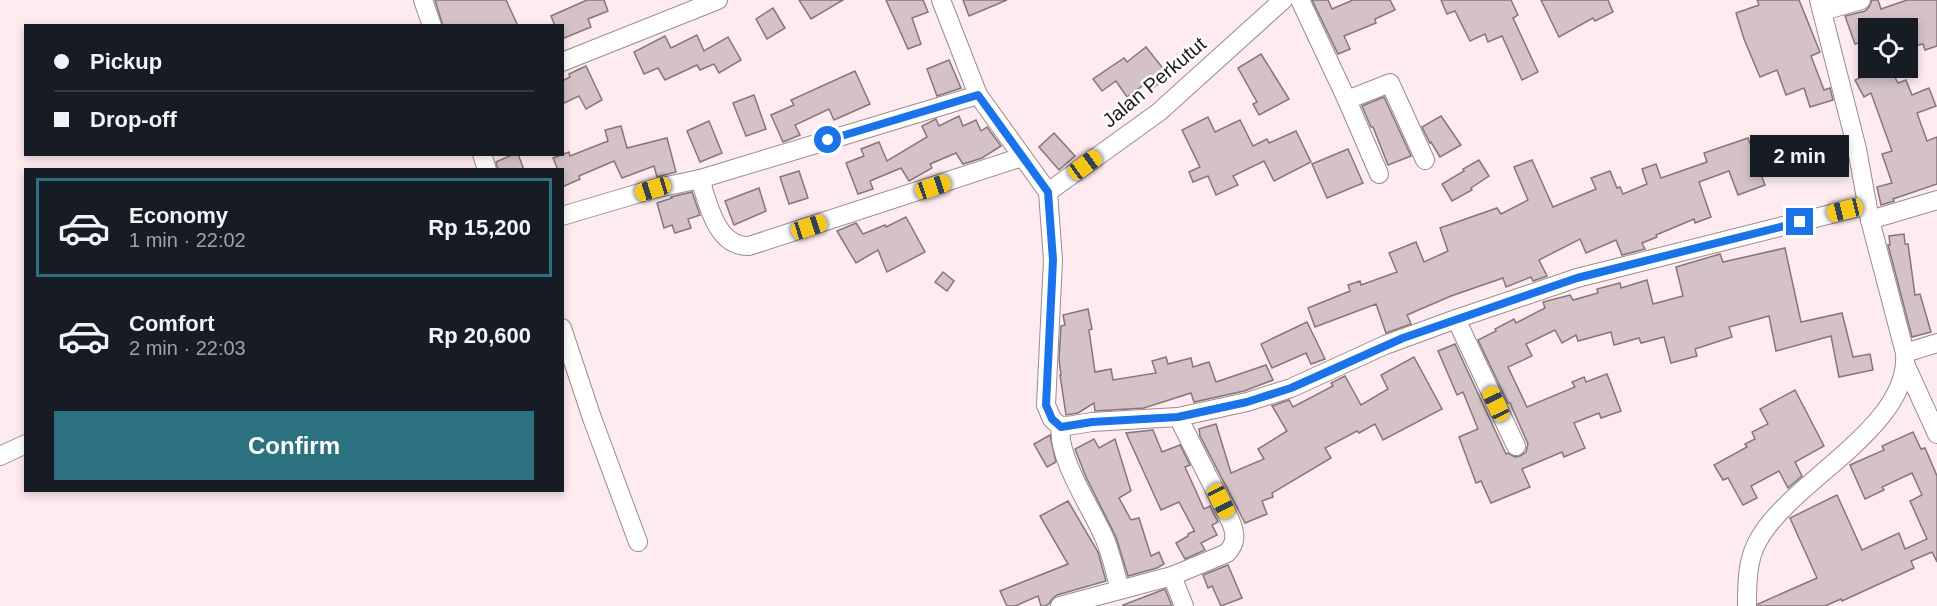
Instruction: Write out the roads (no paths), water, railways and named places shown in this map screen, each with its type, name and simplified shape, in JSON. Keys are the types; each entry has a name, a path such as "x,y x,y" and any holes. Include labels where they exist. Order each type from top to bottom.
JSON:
{"street":[{"path":"423,0 431,24"},
{"path":"564,61 718,0"},
{"path":"941,0 978,95 1048,192 1053,260 1046,405 1052,419 1061,427"},
{"name":"Jalan Perkutut","path":"1048,192 1159,112 1283,0"},
{"path":"1300,0 1379,174"},
{"path":"1861,0 1821,5 1857,149 1868,212 1905,359 1937,434"},
{"path":"1347,100 1390,83 1425,160"},
{"path":"564,215 653,189 700,179 978,95"},
{"path":"700,179 712,217 719,229 744,247 1023,157"},
{"path":"1061,427 1092,422 1178,417 1247,402 1291,388 1385,345 1577,278 1868,212 1937,200"},
{"path":"1456,319 1516,446"},
{"path":"564,334 638,542"},
{"path":"1747,606 1748,576 1758,539 1777,515 1881,416 1896,394 1905,359 1937,343"},
{"path":"1060,606 1172,576 1227,553 1235,540 1231,522 1178,417"},
{"path":"1061,427 1059,439 1076,483 1104,537 1120,590"},
{"path":"0,456 24,445"},
{"path":"1172,576 1184,606"}]}
